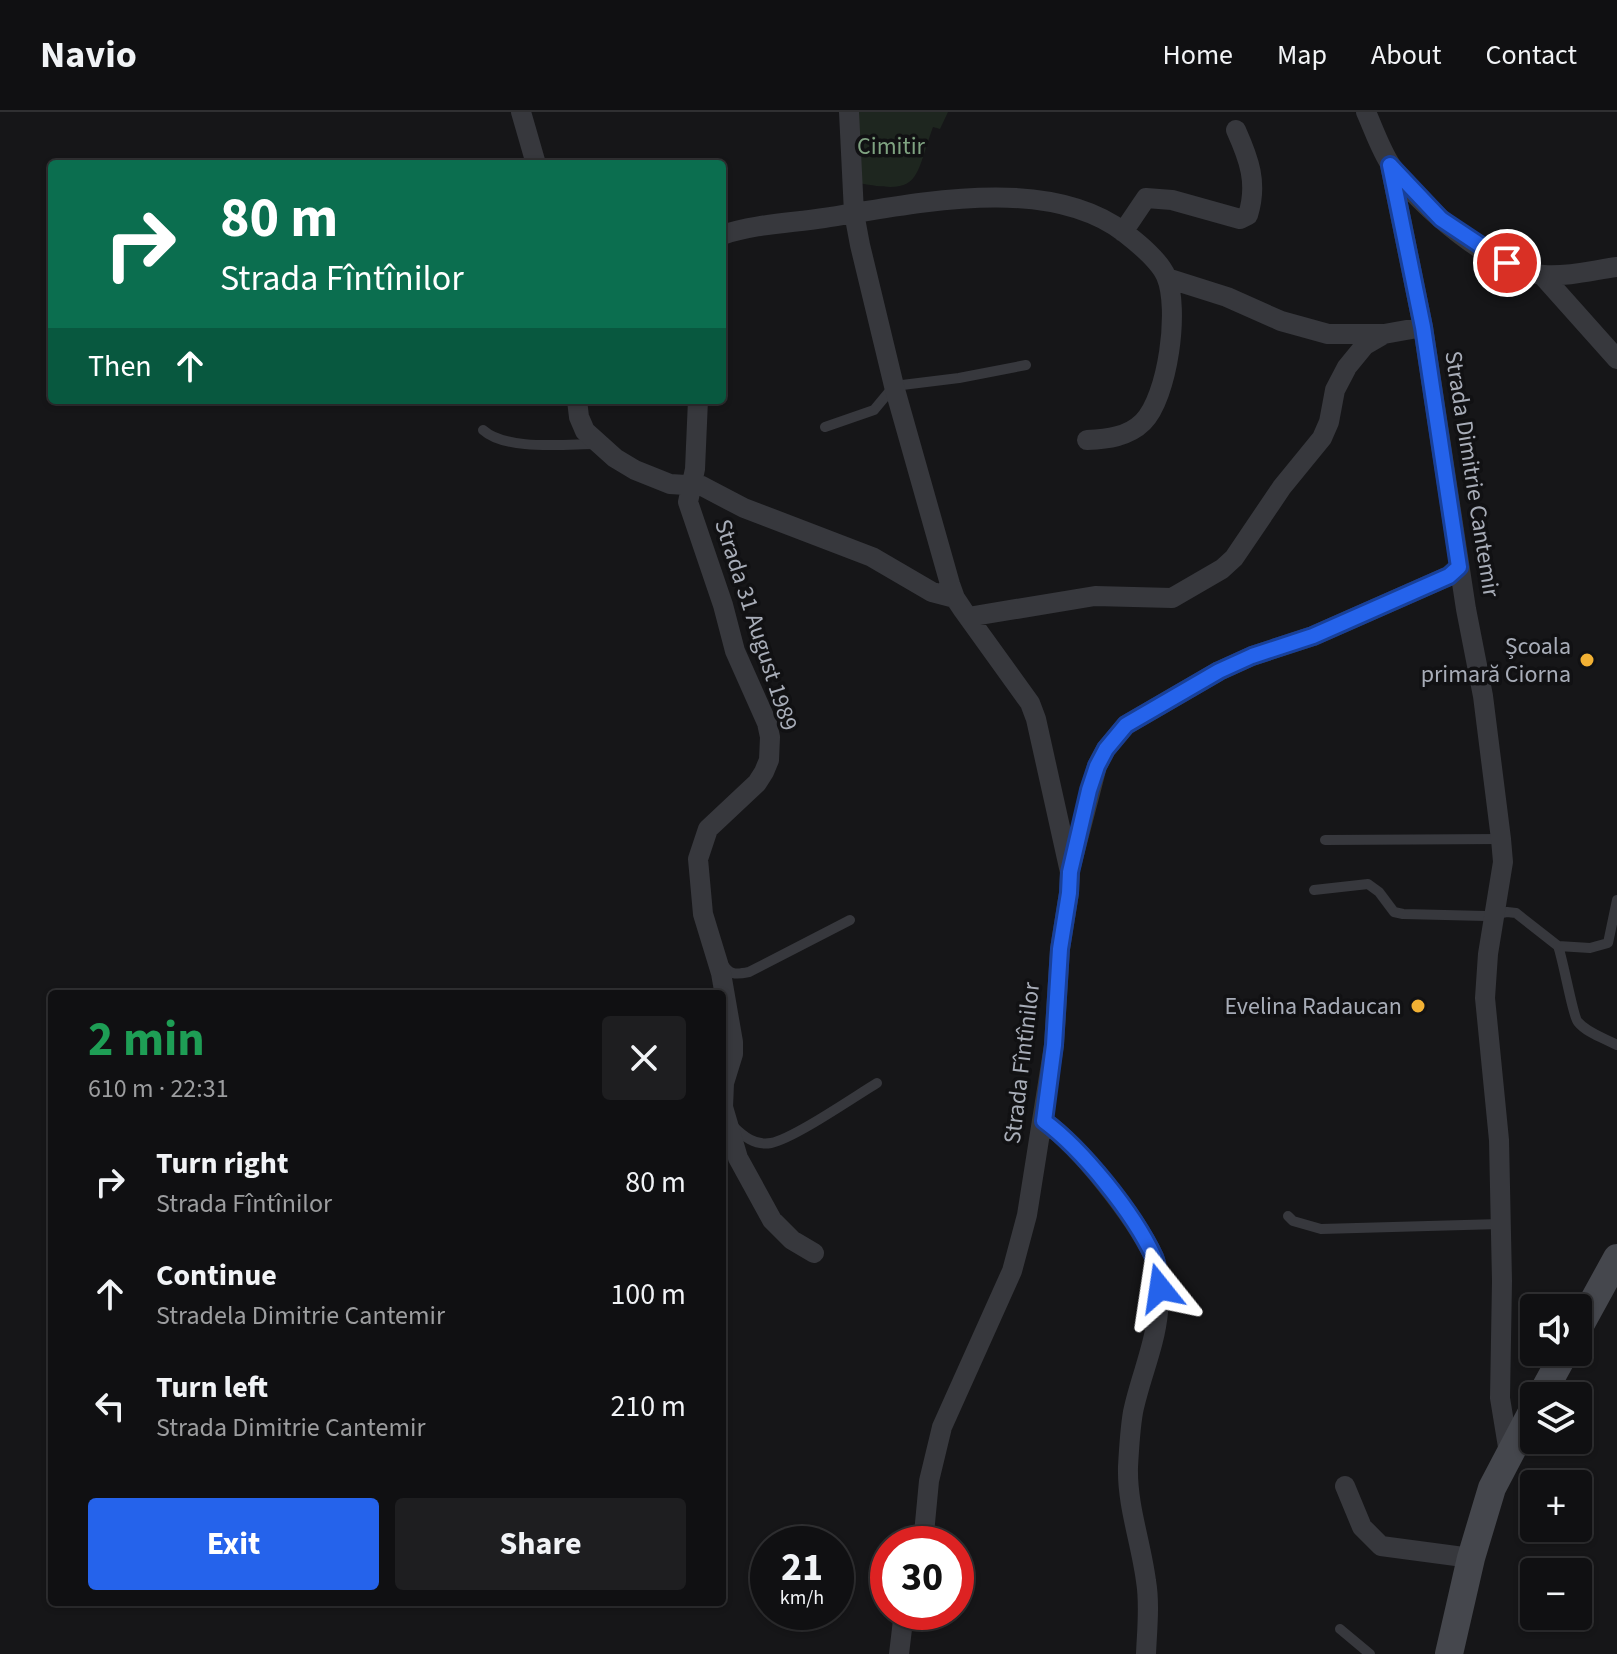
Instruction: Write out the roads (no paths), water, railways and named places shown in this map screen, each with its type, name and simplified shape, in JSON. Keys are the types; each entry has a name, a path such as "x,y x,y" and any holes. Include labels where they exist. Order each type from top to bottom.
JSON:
{"main road":[{"path":"1592,1304 1617,1258"},
{"path":"1449,1654 1471,1558 1492,1488 1520,1433"}],"street":[{"path":"521,112 535,160"},
{"name":"Strada Fîntînilor","path":"849,112 854,213 894,386 955,598 1030,703 1070,872 1060,949 1054,1045 1027,1215 1012,1271 934,1451 925,1526"},
{"path":"1366,112 1390,165 1424,203 1462,236 1507,263 1542,275 1617,267"},
{"path":"1123,232 1146,198 1172,200 1240,219 1248,215 1254,190 1250,163 1236,130"},
{"name":"Strada Dimitrie Cantemir","path":"1390,165 1423,327 1459,567 1483,696 1501,839 1503,862 1488,954 1485,998 1499,1140 1502,1281 1500,1398 1509,1453"},
{"path":"726,234 985,196 1052,201 1092,215 1123,232 1159,264 1167,278 1171,328 1165,371 1152,409 1144,422 1129,432 1087,440"},
{"path":"1542,275 1617,359"},
{"path":"1167,278 1227,297 1302,328 1328,334 1384,334 1423,327"},
{"path":"968,617 1095,596 1172,598 1222,569 1234,558 1282,487 1322,438 1329,422 1335,390 1347,367 1365,345 1384,334"},
{"path":"577,404 585,431 635,470 670,484 702,486 744,508 872,557 932,592 955,598"},
{"path":"690,486 695,469 698,404"},
{"name":"Strada 31 August 1989","path":"690,486 688,502 735,651 767,723 770,737 769,760 764,772 757,783 708,829 700,849 698,873 701,901 723,990"},
{"path":"1070,872 1097,766 1106,749 1126,725 1219,671 1252,656 1313,636 1449,576 1459,567"},
{"name":"Strada 31 August 1989","path":"726,1006 733,1042 726,1081"},
{"name":"Strada 31 August 1989","path":"726,1119 738,1158 772,1220 792,1240 814,1253"},
{"path":"1044,1121 1059,1132 1091,1166 1125,1210 1155,1259 1160,1288 1158,1313 1134,1410 1128,1472 1134,1530 1147,1584 1146,1654"},
{"path":"1345,1486 1362,1527 1381,1546 1471,1558"},
{"path":"899,1654 902,1630"}],"lane":[{"path":"825,427 874,410 894,386 1026,365"},
{"path":"483,430 498,439 529,444 598,444"},
{"path":"1325,840 1501,839"},
{"path":"1314,890 1368,884 1379,892 1394,912 1486,916 1516,913 1558,946 1567,971 1574,1016 1588,1030 1617,1045"},
{"path":"1558,946 1590,948 1608,943 1617,900"},
{"path":"716,955 727,971 735,975 749,972 850,920"},
{"path":"726,1119 749,1140 772,1143 877,1083"},
{"path":"1288,1216 1305,1226 1321,1229 1500,1224"},
{"path":"1340,1629 1370,1654"}],"place":[{"name":"Școala primară Ciorna","path":"1587,660"},
{"name":"Evelina Radaucan","path":"1418,1006"}],"park label":[{"name":"Cimitir","path":"891,146"}]}
